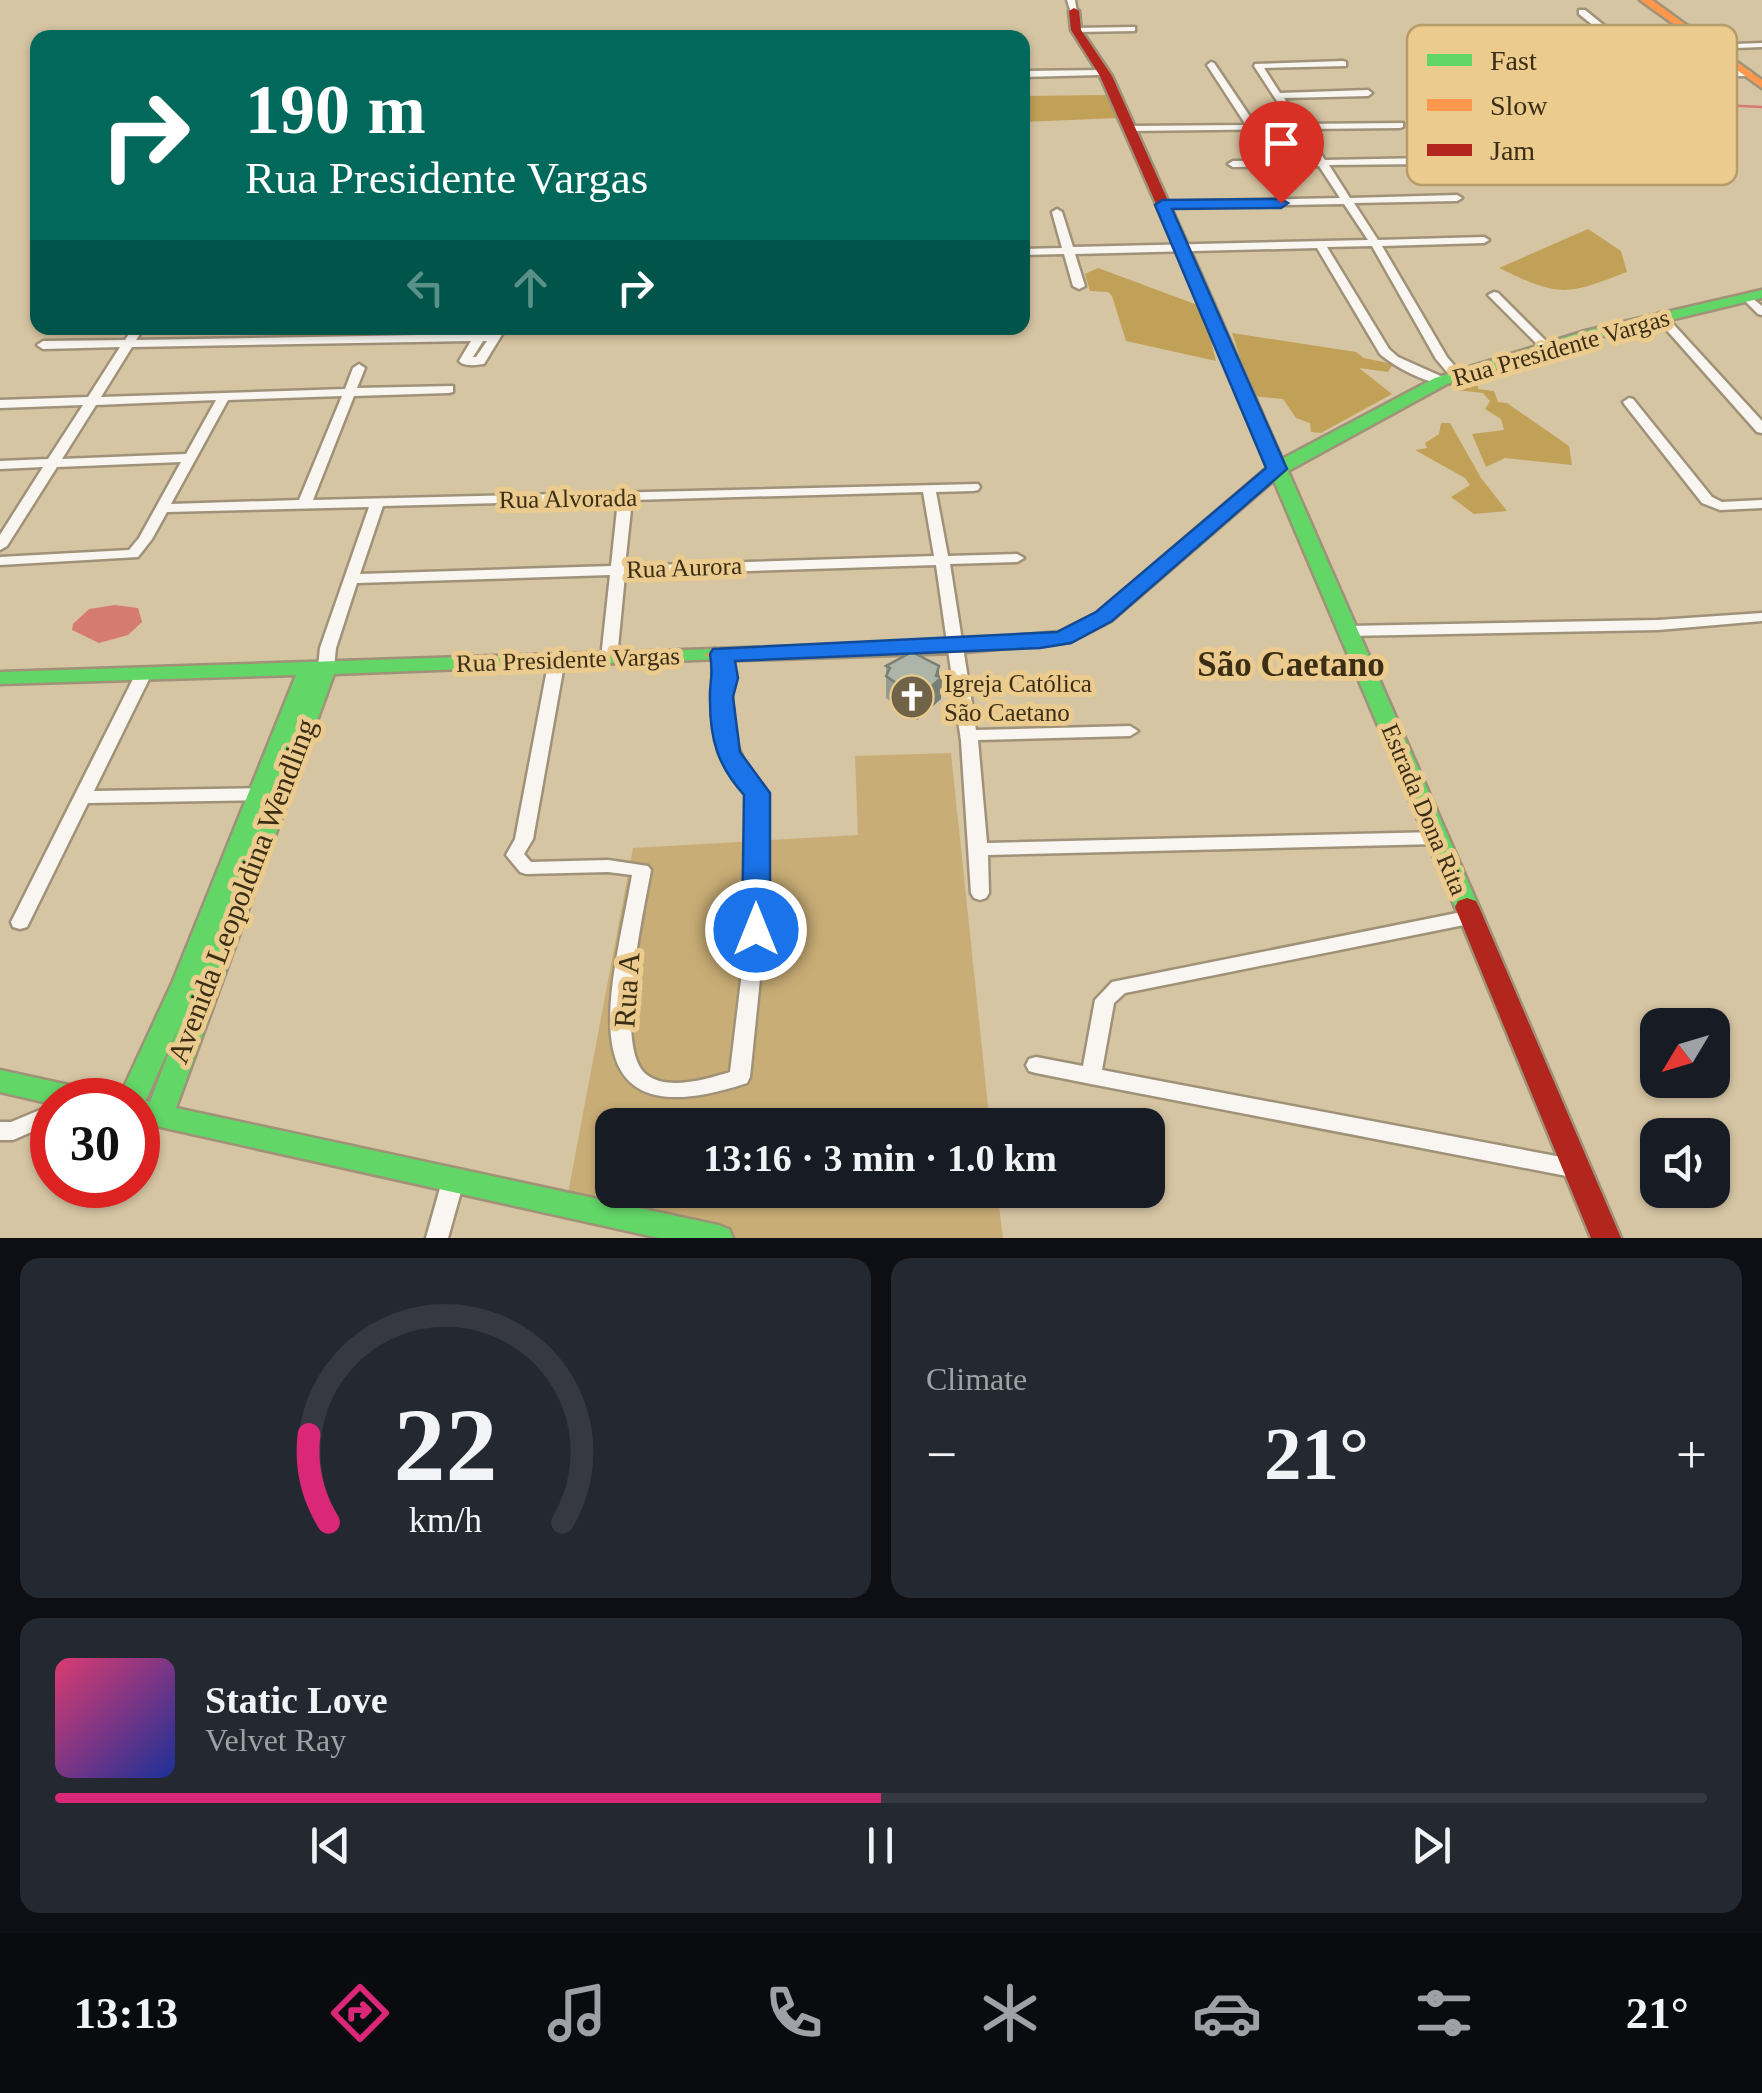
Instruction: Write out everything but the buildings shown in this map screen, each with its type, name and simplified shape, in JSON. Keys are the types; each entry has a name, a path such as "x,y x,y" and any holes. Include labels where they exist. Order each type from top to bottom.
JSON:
{"main road":[{"path":"1645,0 1679,25"},
{"name":"Estrada Dona Rita","path":"1074,14 1130,129 1472,916 1606,1238"},
{"name":"Rua Presidente Vargas","path":"0,678 321,661 557,660 955,647 1062,638 1084,629 1119,604 1276,469 1449,379 1546,346 1660,316 1757,301"},
{"name":"Avenida Leopoldina Wendling","path":"160,1082 321,661"},
{"name":"Avenida Leopoldina Wendling","path":"142,1078 270,794"},
{"path":"0,1081 30,1088"},
{"path":"160,1116 718,1238"}],"street":[{"path":"1582,12 1598,25"},
{"path":"1074,14 1132,29"},
{"path":"1737,46 1762,45"},
{"path":"1342,64 1262,65 1258,71 1378,246 1442,359 1449,379"},
{"path":"1211,65 1252,126"},
{"path":"1030,74 1100,72"},
{"path":"1276,96 1368,93"},
{"path":"1130,129 1400,125"},
{"path":"1233,164 1407,162"},
{"path":"1162,205 1457,198"},
{"path":"1056,212 1079,286"},
{"path":"1030,252 1378,246 1484,240"},
{"path":"1321,246 1384,351 1394,360 1449,379"},
{"path":"1494,295 1546,346"},
{"path":"1660,316 1762,429"},
{"path":"0,546 133,335"},
{"path":"43,345 399,335"},
{"path":"304,503 358,368"},
{"path":"0,404 449,389"},
{"path":"0,561 125,556 138,550 224,397"},
{"path":"1629,402 1698,491 1720,506 1762,504"},
{"path":"0,465 190,458"},
{"name":"Rua Alvorada","path":"163,508 973,487"},
{"path":"929,491 967,735 980,849 980,893"},
{"path":"609,658 626,498"},
{"path":"321,661 378,501"},
{"name":"Rua Aurora","path":"350,579 1017,558"},
{"path":"1347,631 1658,625 1762,617"},
{"name":"Rua A","path":"557,660 524,839 516,855 526,868 608,866 642,870 623,986 623,1049 631,1073 649,1086 690,1089 712,1087 740,1077 756,930 757,793 734,768 727,752 721,697 726,678 722,654"},
{"path":"20,922 144,673"},
{"path":"967,735 1130,731"},
{"path":"84,797 270,794"},
{"path":"980,849 1438,838"},
{"path":"1091,1076 1105,1000 1118,986 1472,916"},
{"path":"1036,1065 1578,1169"},
{"path":"0,1131 13,1131 30,1124"},
{"path":"437,1238 453,1181"}],"shaded area":[{"path":"1107,95 1117,118 1030,122 1030,96"},
{"path":"1588,229 1621,251 1627,272 1589,286 1562,290 1499,268"},
{"path":"1098,268 1203,307 1216,361 1126,341 1112,296 1108,292 1090,291 1085,274"},
{"path":"1232,333 1356,352 1364,358 1393,364 1388,372 1359,368 1392,394 1321,433 1311,432 1310,423 1296,418 1283,399 1253,396"},
{"path":"1463,380 1478,383 1478,389 1494,391 1498,402 1507,403 1569,446 1572,465 1505,458 1486,467 1472,434 1504,430 1501,419 1485,409 1490,401 1483,393 1457,390 1460,386 1455,384"},
{"path":"1441,423 1450,423 1481,478 1507,511 1474,514 1451,497 1470,485 1465,478 1415,450 1427,448 1425,443 1439,434"},
{"path":"115,605 138,608 142,622 128,635 99,643 72,630 89,609"},
{"path":"951,753 988,1108 595,1108 595,1208 999,1208 1003,1238 718,1238 566,1204 633,848 858,835 855,756"}],"waterway":[{"path":"1737,106 1762,107"}],"traffic: fast":[{"path":"1192,270 1467,907"},
{"path":"1274,471 1441,381 1590,334 1762,294"},
{"path":"0,678 715,655"},
{"path":"142,1078 186,981 310,667"},
{"path":"160,1112 326,667"},
{"path":"0,1081 30,1088"},
{"path":"160,1116 718,1238"}],"traffic: slow":[{"path":"1645,0 1679,25"},
{"path":"1737,67 1762,85"},
{"path":"715,655 955,647 1063,638 1104,617 1274,471"}],"traffic: jam":[{"path":"1074,11 1076,30 1106,76 1192,270"},
{"path":"1467,907 1606,1238"}],"place":[{"name":"Igreja Católica São Caetano","path":"912,697"}],"district":[{"name":"São Caetano","path":"1291,664"}],"route":[{"path":"756,930 757,793 734,768 727,752 721,697 726,678 722,654 1040,641 1062,638 1104,616 1276,469 1162,205 1281,203"}]}
